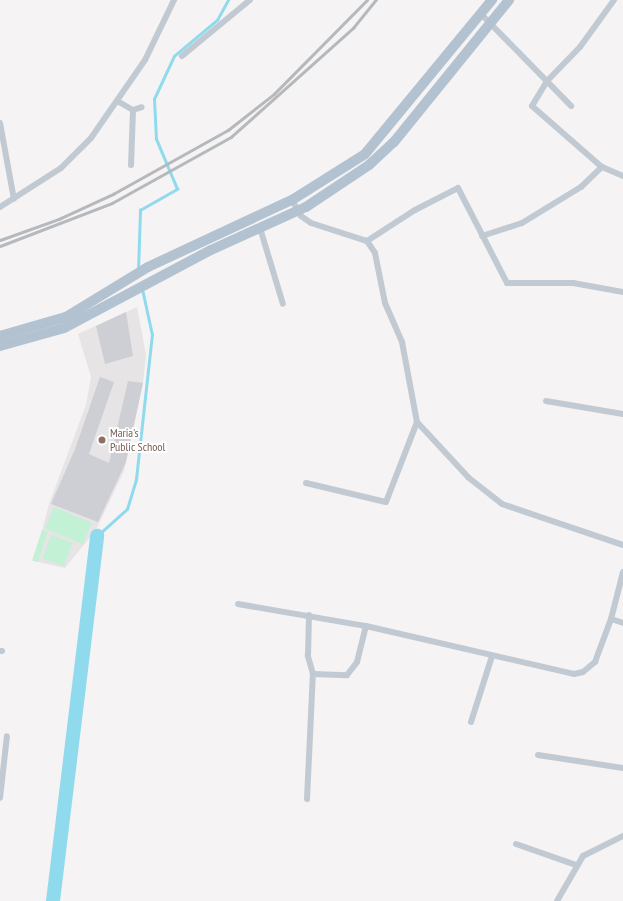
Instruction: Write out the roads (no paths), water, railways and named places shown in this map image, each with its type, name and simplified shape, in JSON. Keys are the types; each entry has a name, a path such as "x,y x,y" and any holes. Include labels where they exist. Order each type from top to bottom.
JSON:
{"main road":[{"path":"0,336 66,317 111,288 148,267 292,200 365,154 492,0"},
{"path":"0,346 64,328 156,278 297,211 369,165 394,142 509,0"}],"street":[{"path":"0,207 61,168 91,138 118,102 167,18 174,0"},
{"path":"182,56 250,0"},
{"path":"614,0 580,47 547,81 532,106 602,168 623,176"},
{"path":"481,14 571,106"},
{"path":"118,102 133,110 142,108"},
{"path":"131,165 133,110"},
{"path":"0,122 14,199"},
{"path":"482,236 522,223 581,186 602,168"},
{"path":"367,242 415,210 458,188 507,283 573,283 623,292"},
{"path":"292,200 297,211 311,223 367,242 375,253 385,303 402,342 417,422 386,502 306,483"},
{"path":"260,228 283,304"},
{"path":"546,401 623,414"},
{"path":"417,422 469,478 502,504 623,545"},
{"path":"238,604 366,626 556,671 583,672 595,662 611,619 623,572"},
{"path":"307,799 313,674 308,656 309,615"},
{"path":"611,619 623,623"},
{"path":"313,674 347,675 357,662 366,626"},
{"path":"471,722 492,656"},
{"path":"0,798 7,736"},
{"path":"538,755 623,768"},
{"path":"557,901 576,865 583,856 623,836"},
{"path":"516,844 576,865"}],"waterway":[{"path":"138,271 140,210 177,189 156,139 154,99 174,56 217,20 228,0"},
{"path":"97,536 127,509 136,479 152,335 142,289"},
{"path":"53,901 97,536"}],"railway":[{"path":"0,240 59,219 113,194 228,130 274,94 367,0"},
{"path":"0,246 112,203 231,137 353,28 376,0"}],"place":[{"name":"Maria's Public School","path":"102,440"}]}
